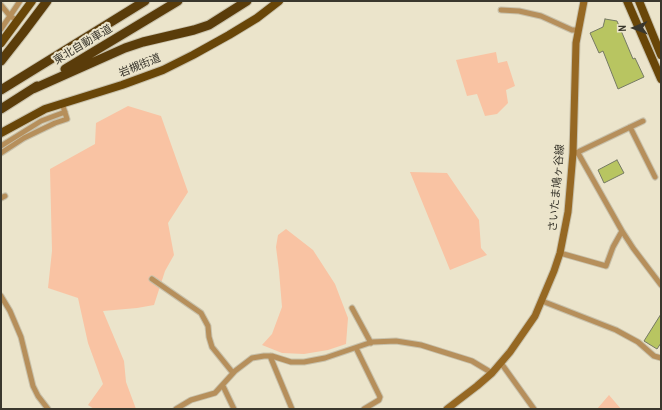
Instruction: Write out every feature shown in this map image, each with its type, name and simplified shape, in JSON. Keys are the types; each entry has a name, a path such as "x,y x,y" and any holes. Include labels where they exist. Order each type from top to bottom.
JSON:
{"highway":[{"path":"1,43 32,1"},
{"path":"1,61 24,33 47,1"},
{"name":"東北自動車道","path":"1,90 145,1"},
{"name":"東北自動車道","path":"1,109 178,1"},
{"path":"33,89 125,48 209,25 247,1"},
{"name":"岩槻街道","path":"1,133 30,116 62,103 122,86 163,70 229,35 257,18 279,1"},
{"path":"627,1 661,79"},
{"path":"639,1 661,55"}],"main road":[{"name":"さいたま鳩ヶ谷線","path":"452,408 492,373 501,363 528,328 549,287 560,253 568,212 575,153 574,73 578,30 584,1"}],"street":[{"path":"1,29 20,1"},
{"path":"1,5 10,16 18,21"},
{"path":"501,10 509,9 526,12 541,16 572,30 578,30"},
{"path":"1,153 24,138 67,119 62,103"},
{"path":"1,146 41,121 65,112"},
{"path":"643,120 575,153 632,248 661,285"},
{"path":"630,127 655,177"},
{"path":"560,253 606,266 615,242 622,231"},
{"path":"152,279 201,313 208,326 212,347 233,374"},
{"path":"1,296 10,311 21,337 33,386 38,396 48,409"},
{"path":"542,301 616,330 638,342 654,356 661,358"},
{"path":"352,308 370,343"},
{"path":"176,409 191,400 215,393 233,374 252,358 270,356 291,362 304,362 325,358 370,343 396,341 421,345 472,362 492,373"},
{"path":"356,348 380,397 379,400 364,409"},
{"path":"270,356 292,409"},
{"path":"501,363 534,409"},
{"path":"223,386 234,409"}],"shaded area":[{"path":"496,52 498,63 507,61 515,86 506,90 508,103 497,114 485,116 477,94 467,96 456,60"},
{"path":"128,106 161,116 188,192 168,223 174,255 165,271 154,305 103,311 124,361 126,382 136,409 94,409 88,405 103,384 88,343 78,298 48,288 52,251 50,169 95,144 96,123"},
{"path":"410,172 447,173 479,220 481,248 487,255 450,270"},
{"path":"286,229 313,250 335,284 348,318 346,344 328,350 304,354 282,353 262,345 272,334 282,307 276,247 278,235"},
{"path":"609,395 621,409 597,409"}],"building":[{"path":"605,19 617,21 633,59 635,58 644,77 618,89 603,51 599,53 590,33 603,27"},
{"path":"617,160 624,173 604,183 598,170"},
{"path":"661,314 661,343 657,349 644,341"}]}
